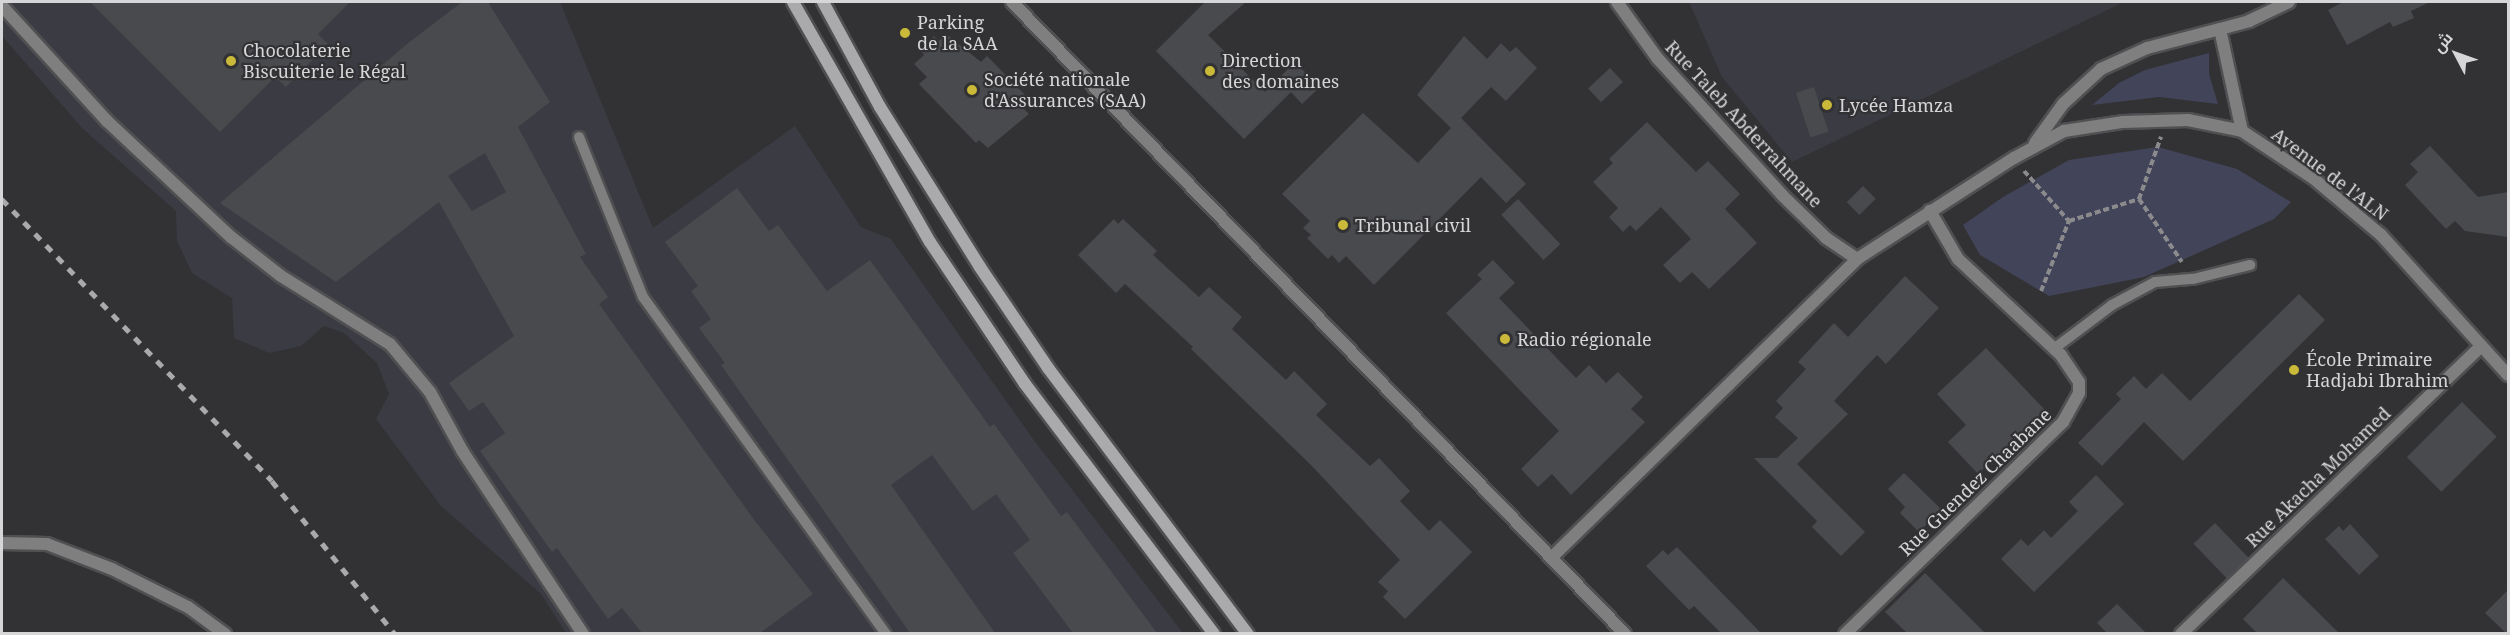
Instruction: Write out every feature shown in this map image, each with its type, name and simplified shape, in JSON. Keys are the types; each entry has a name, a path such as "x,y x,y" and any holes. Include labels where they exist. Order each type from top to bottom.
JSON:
{"main road":[{"path":"792,2 943,261 1025,384 1214,633"},
{"path":"823,2 916,166 1036,350 1248,633"}],"street":[{"path":"1012,2 1625,633"},
{"name":"Rue Taleb Abderrahmane","path":"1617,2 1658,59 1782,195 1826,238 1857,259"},
{"path":"2033,147 2063,104 2101,69 2146,48 2249,21 2289,2"},
{"path":"2,6 107,121 231,237 281,276 390,344 430,392 463,452 583,633"},
{"path":"2220,29 2242,131"},
{"name":"Avenue de l'ALN","path":"1552,556 1857,259 2014,158 2064,131 2123,122 2167,120 2188,120 2242,131 2313,178 2381,235 2508,375"},
{"name":"Rue Guendez Chaabane","path":"1845,633 2074,408 2079,382 2055,348 1958,259 1930,211"},
{"name":"Rue Akacha Mohamed","path":"2181,633 2481,346"},
{"path":"2,543 47,544 112,569 188,607 225,633"}],"lane":[{"path":"579,137 643,297 886,633"},
{"path":"2055,348 2112,305 2155,282 2193,279 2250,264"}],"path":[{"path":"2139,198 2167,120"},
{"path":"2014,158 2069,221"},
{"path":"2069,221 2139,198"},
{"path":"2139,198 2193,279"},
{"path":"2041,291 2069,221"}],"shaded area":[{"path":"2,2 560,2 653,228 795,126 861,227 891,239 1033,439 1183,633 566,633 541,594 441,506 376,419 389,394 377,363 344,333 324,326 301,346 269,353 234,338 232,298 192,273 177,241 176,211 83,129 2,36"},
{"name":"Lycée Hamza","path":"1689,2 2124,2 1792,162 1722,77"},
{"path":"2209,53 2209,74 2218,104 2159,97 2092,105 2119,83 2145,70"},
{"path":"2158,147 2237,169 2291,202 2274,219 2144,277 2049,296 1980,255 1963,225 2003,197 2069,160"}],"building":[{"name":"Chocolaterie Biscuiterie le Régal","path":"90,2 350,2 318,34 328,44 286,87 275,77 220,132"},
{"path":"462,2 488,2 550,102 518,127 586,254 580,257 608,297 599,304 755,521 813,594 760,633 642,633 622,608 608,619 557,548 552,552 480,451 505,433 483,402 469,411 449,383 514,336 439,202 336,282 220,203 407,44","holes":["485,153 506,192 472,211 448,176"]},
{"name":"Direction des domaines","path":"1205,2 1246,2 1208,35 1265,92 1295,62 1320,87 1302,104 1291,92 1244,139 1156,51"},
{"path":"2343,2 2430,2 2411,11 2414,18 2393,27 2390,22 2347,45 2328,10"},
{"name":"Société nationale d'Assurances (SAA)","path":"946,34 981,62 987,56 1026,96 1018,103 1029,114 988,148 979,140 976,143 919,84 927,77 914,64 924,55 920,50 934,36 939,41"},
{"path":"1464,36 1487,59 1501,43 1510,52 1516,47 1537,68 1506,101 1491,87 1461,118 1526,184 1506,203 1481,177 1374,285 1346,256 1339,263 1332,255 1328,259 1307,238 1311,235 1303,228 1310,221 1282,194 1363,113 1418,163 1451,128 1417,95"},
{"path":"1610,68 1623,82 1601,102 1588,88"},
{"path":"1814,87 1829,132 1810,138 1796,93"},
{"path":"1647,122 1696,172 1708,161 1740,194 1725,209 1757,243 1709,289 1692,272 1680,283 1663,265 1691,239 1661,207 1636,231 1630,225 1623,232 1609,217 1618,208 1593,182 1613,163 1609,159"},
{"path":"2430,146 2478,197 2508,192 2508,237 2465,231 2455,221 2446,229 2405,185 2418,172 2410,164"},
{"path":"1863,186 1876,199 1859,215 1847,202"},
{"path":"737,188 769,231 778,225 827,291 870,260 990,427 994,424 1061,516 1067,512 1157,633 1073,633 1013,553 1030,540 996,494 973,511 932,455 891,485 995,633 910,633 721,365 725,363 699,328 711,319 691,291 698,286 665,242"},
{"path":"1518,199 1560,244 1543,260 1501,215"},
{"path":"1114,219 1118,224 1123,219 1157,251 1153,255 1199,297 1209,287 1242,317 1232,329 1286,380 1294,371 1327,404 1316,415 1370,466 1379,458 1410,491 1400,501 1429,531 1440,520 1472,552 1405,619 1383,597 1388,591 1378,582 1400,560 1311,465 1191,349 1193,347 1125,284 1116,293 1078,255"},
{"name":"Radio régionale","path":"1493,260 1515,283 1499,298 1576,378 1589,365 1606,383 1618,372 1643,397 1631,409 1645,422 1571,495 1552,474 1538,487 1521,469 1559,431 1446,313 1482,279 1477,275"},
{"path":"1905,276 1939,308 1886,364 1877,355 1834,401 1848,414 1797,464 1865,532 1841,556 1812,527 1817,521 1754,458 1777,458 1798,438 1775,417 1783,408 1776,401 1806,369 1798,362 1834,323 1848,337"},
{"path":"2299,294 2325,320 2183,461 2144,422 2102,466 2078,443 2121,399 2116,394 2134,376 2146,389 2162,373 2190,401"},
{"path":"1986,348 2045,410 1978,474 1948,442 1966,425 1937,394"},
{"path":"2462,402 2497,437 2441,492 2407,457"},
{"path":"1904,473 1941,509 1919,532 1900,513 1905,507 1888,489"},
{"path":"2096,475 2124,504 2034,592 2001,559 2021,539 2028,546 2044,530 2051,538 2078,511 2069,502"},
{"path":"2215,523 2249,558 2227,579 2193,544"},
{"path":"2350,524 2379,556 2359,575 2325,539 2339,526 2343,531"},
{"path":"1677,547 1761,633 1721,633 1694,606 1689,610 1646,566 1663,550 1668,555"},
{"path":"1925,573 1985,633 1907,633 1885,612"},
{"path":"2283,578 2339,633 2257,633 2243,619"},
{"path":"2508,590 2508,633 2506,633 2485,613"},
{"path":"2117,604 2146,633 2107,633 2097,623"}],"railway":[{"path":"2,199 272,481 395,634"}],"place":[{"name":"Parking de la SAA","path":"905,33"},
{"name":"Chocolaterie Biscuiterie le Régal","path":"231,61"},
{"name":"Direction des domaines","path":"1210,71"},
{"name":"Société nationale d'Assurances (SAA)","path":"972,90"},
{"name":"Lycée Hamza","path":"1827,105"},
{"name":"Tribunal civil","path":"1343,225"},
{"name":"Radio régionale","path":"1505,339"},
{"name":"École Primaire Hadjabi Ibrahim","path":"2294,370"}]}
